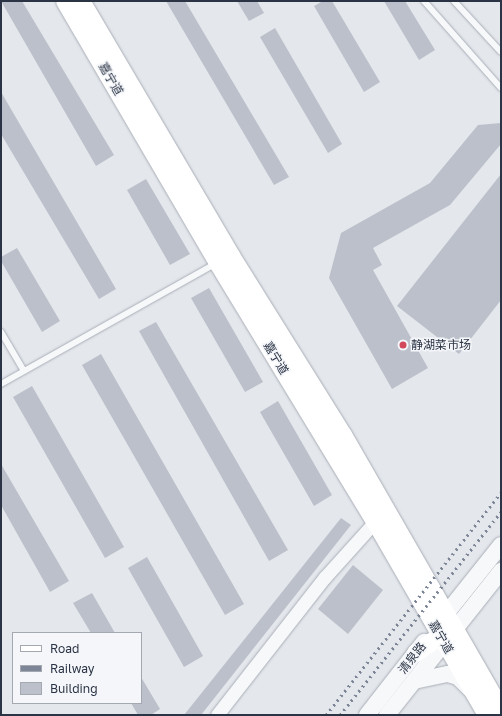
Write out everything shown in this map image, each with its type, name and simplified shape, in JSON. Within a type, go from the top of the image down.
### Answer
[{"type":"main road","name":"嘉宁道","points":[[65,1],[225,259],[343,435],[380,516],[445,632],[473,692],[487,715]]},
{"type":"main road","name":"嘉宁道","points":[[81,1],[225,259]]},
{"type":"main road","name":"嘉宁道","points":[[445,632],[468,653],[501,710]]},
{"type":"main road","points":[[416,653],[428,642],[445,632]]},
{"type":"street","points":[[218,715],[325,577],[380,516]]},
{"type":"street","name":"清泉路","points":[[387,715],[414,681],[501,544]]},
{"type":"street","name":"清泉路","points":[[445,632],[501,571]]},
{"type":"street","name":"清泉路","points":[[367,715],[416,653]]},
{"type":"street","points":[[414,681],[448,674],[458,677],[473,692]]},
{"type":"lane","points":[[424,1],[501,87]]},
{"type":"lane","points":[[454,1],[501,52]]},
{"type":"lane","points":[[1,384],[225,259]]},
{"type":"lane","points":[[1,332],[24,371]]},
{"type":"building","points":[[1,1],[22,1],[114,155],[96,166]]},
{"type":"building","points":[[166,1],[185,1],[289,177],[274,185]]},
{"type":"building","points":[[237,1],[257,1],[264,13],[249,21]]},
{"type":"building","points":[[323,1],[332,1],[380,82],[364,92],[314,6]]},
{"type":"building","points":[[384,1],[405,1],[435,50],[419,60]]},
{"type":"building","points":[[275,28],[342,144],[328,153],[260,37]]},
{"type":"building","points":[[1,92],[116,289],[99,299],[1,134]]},
{"type":"building","points":[[501,123],[501,144],[450,205],[373,248],[382,265],[373,270],[428,368],[392,389],[329,278],[341,233],[430,183],[478,125]]},
{"type":"building","points":[[501,174],[501,300],[459,354],[397,306]]},
{"type":"building","points":[[146,179],[190,254],[170,265],[127,190]]},
{"type":"building","points":[[17,248],[60,321],[42,332],[1,261],[1,257]]},
{"type":"building","points":[[209,288],[263,382],[245,392],[191,298]]},
{"type":"building","points":[[156,322],[288,550],[269,561],[139,331]]},
{"type":"building","points":[[101,354],[244,604],[225,615],[82,365]]},
{"type":"building","points":[[32,386],[124,547],[105,558],[13,397]]},
{"type":"building","points":[[278,401],[332,495],[314,506],[260,412]]},
{"type":"building","points":[[1,464],[69,581],[50,592],[1,505]]},
{"type":"building","points":[[341,518],[351,525],[201,715],[184,715]]},
{"type":"building","points":[[147,557],[203,656],[184,667],[128,568]]},
{"type":"building","points":[[353,565],[383,590],[348,634],[318,609]]},
{"type":"building","points":[[92,593],[114,632],[90,632],[73,603]]},
{"type":"building","points":[[142,679],[160,709],[151,715],[138,715],[132,704],[142,704]]},
{"type":"railway","points":[[326,715],[501,493]]},
{"type":"railway","points":[[340,715],[501,512]]},
{"type":"place","name":"静湖菜市场","points":[[403,345]]}]
